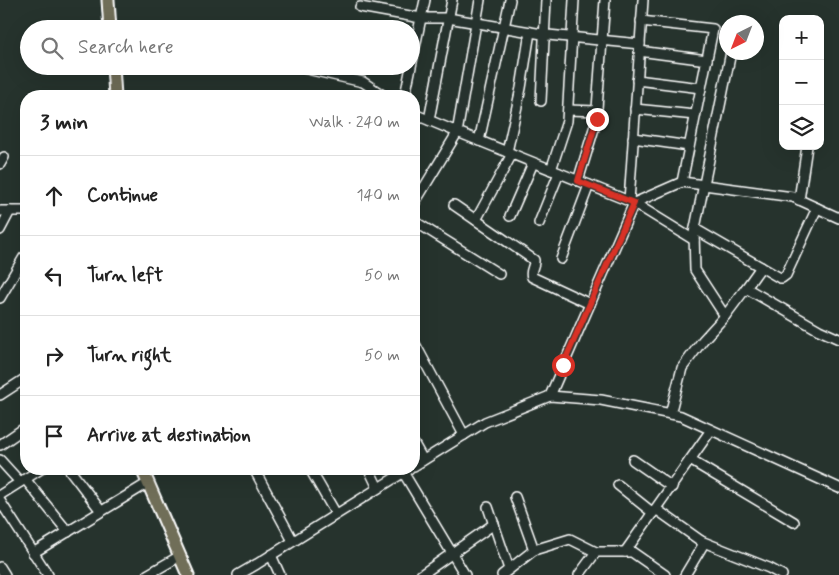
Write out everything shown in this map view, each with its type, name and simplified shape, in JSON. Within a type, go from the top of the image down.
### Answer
[{"type":"main road","points":[[108,0],[110,20]]},
{"type":"main road","points":[[114,75],[115,90]]},
{"type":"main road","points":[[145,475],[188,575]]},
{"type":"street","points":[[420,23],[426,0]]},
{"type":"street","points":[[429,120],[452,0]]},
{"type":"street","points":[[420,194],[457,133],[480,0]]},
{"type":"street","points":[[479,141],[510,0]]},
{"type":"street","points":[[541,102],[546,0]]},
{"type":"street","points":[[539,224],[555,172],[567,121],[574,0]]},
{"type":"street","points":[[578,181],[596,122],[605,0]]},
{"type":"street","points":[[550,396],[631,202],[633,138],[643,0]]},
{"type":"street","points":[[360,7],[421,18],[448,18],[544,35],[602,41],[707,60]]},
{"type":"street","points":[[641,20],[713,29],[682,182]]},
{"type":"street","points":[[476,220],[510,153],[530,32]]},
{"type":"street","points":[[725,316],[695,270],[694,240],[728,60]]},
{"type":"street","points":[[333,75],[363,82],[375,90]]},
{"type":"street","points":[[406,90],[409,75]]},
{"type":"street","points":[[637,80],[701,88]]},
{"type":"street","points":[[635,109],[696,115]]},
{"type":"street","points":[[568,110],[597,111]]},
{"type":"street","points":[[420,116],[631,202],[694,240]]},
{"type":"street","points":[[633,138],[689,146]]},
{"type":"street","points":[[799,200],[806,150]]},
{"type":"street","points":[[510,216],[533,163]]},
{"type":"street","points":[[631,202],[682,182],[793,197],[839,218]]},
{"type":"street","points":[[561,259],[589,185]]},
{"type":"street","points":[[454,205],[534,260],[530,273],[532,277],[590,304]]},
{"type":"street","points":[[695,229],[780,278],[784,277],[817,208]]},
{"type":"street","points":[[0,230],[5,211],[20,211]]},
{"type":"street","points":[[420,225],[499,274]]},
{"type":"street","points":[[0,298],[20,264]]},
{"type":"street","points":[[670,414],[682,368],[703,340],[725,316],[761,267]]},
{"type":"street","points":[[746,288],[819,330],[839,339]]},
{"type":"street","points":[[420,353],[464,435]]},
{"type":"street","points":[[0,395],[20,382]]},
{"type":"street","points":[[420,462],[485,422],[550,396],[601,400],[681,416],[839,488]]},
{"type":"street","points":[[625,552],[712,430]]},
{"type":"street","points":[[0,444],[20,431]]},
{"type":"street","points":[[420,455],[423,460]]},
{"type":"street","points":[[0,460],[23,480],[68,532]]},
{"type":"street","points":[[633,460],[672,486]]},
{"type":"street","points":[[690,460],[794,522]]},
{"type":"street","points":[[0,495],[31,475]]},
{"type":"street","points":[[73,475],[101,512]]},
{"type":"street","points":[[257,475],[293,541]]},
{"type":"street","points":[[313,475],[336,514]]},
{"type":"street","points":[[371,475],[378,488]]},
{"type":"street","points":[[238,575],[398,475]]},
{"type":"street","points":[[409,475],[465,575]]},
{"type":"street","points":[[33,553],[148,482]]},
{"type":"street","points":[[618,485],[701,541],[782,575]]},
{"type":"street","points":[[516,498],[534,550]]},
{"type":"street","points":[[0,501],[48,575]]},
{"type":"street","points":[[488,507],[494,524],[505,572],[534,550],[570,539],[596,552],[632,552],[665,575]]},
{"type":"street","points":[[421,575],[494,524]]},
{"type":"street","points":[[685,575],[703,545],[701,541]]},
{"type":"street","points":[[579,575],[596,552]]},
{"type":"street","points":[[271,555],[280,575]]},
{"type":"street","points":[[147,575],[180,556]]},
{"type":"street","points":[[0,567],[5,575]]},
{"type":"route","points":[[563,365],[634,203],[578,181],[597,119]]}]
